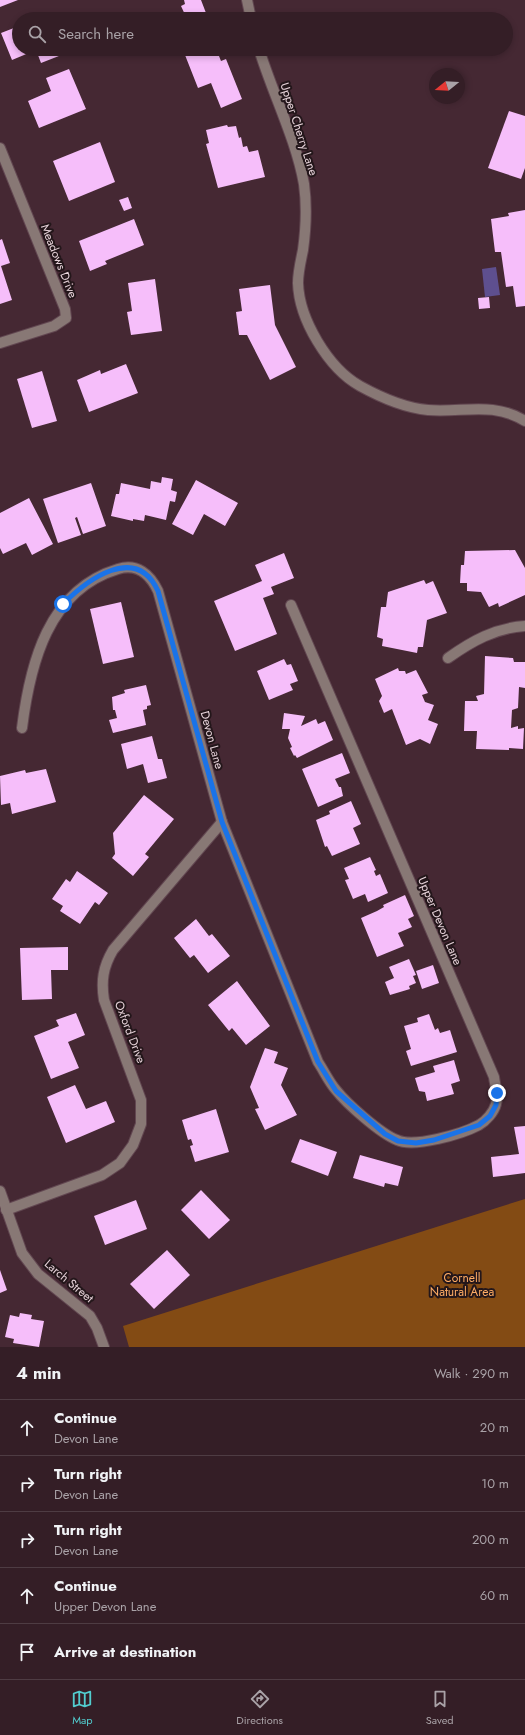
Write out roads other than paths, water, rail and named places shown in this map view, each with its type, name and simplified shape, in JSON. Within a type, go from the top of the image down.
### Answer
[{"type":"street","points":[[247,0],[250,12]]},
{"type":"street","name":"Upper Cherry Lane","points":[[261,56],[298,160],[303,182],[306,204],[305,227],[298,283],[303,312],[311,330],[324,352],[340,369],[359,385],[403,405],[426,410],[448,411],[482,408],[504,411],[525,421]]},
{"type":"street","name":"Meadows Drive","points":[[0,148],[65,309],[66,318],[54,326],[0,343]]},
{"type":"street","name":"Devon Lane","points":[[22,728],[26,694],[34,664],[48,630],[63,604],[80,587],[102,574],[122,568],[141,570],[152,579],[158,591],[222,822],[318,1062],[336,1091],[361,1114]]},
{"type":"street","name":"Upper Devon Lane","points":[[291,605],[494,1077],[497,1093],[496,1105],[490,1116],[479,1125],[434,1140],[416,1143],[398,1141],[385,1134],[361,1114]]},
{"type":"street","points":[[448,658],[469,643],[496,631],[525,626]]},
{"type":"street","name":"Oxford Drive","points":[[6,1210],[102,1175],[120,1163],[133,1145],[141,1124],[141,1100],[104,1000],[102,985],[103,970],[113,950],[222,822]]},
{"type":"street","name":"Larch Street","points":[[0,1191],[22,1253],[38,1274],[90,1316],[97,1328],[104,1347]]},
{"type":"park label","name":"Cornell Natural Area","points":[[462,1285]]}]
